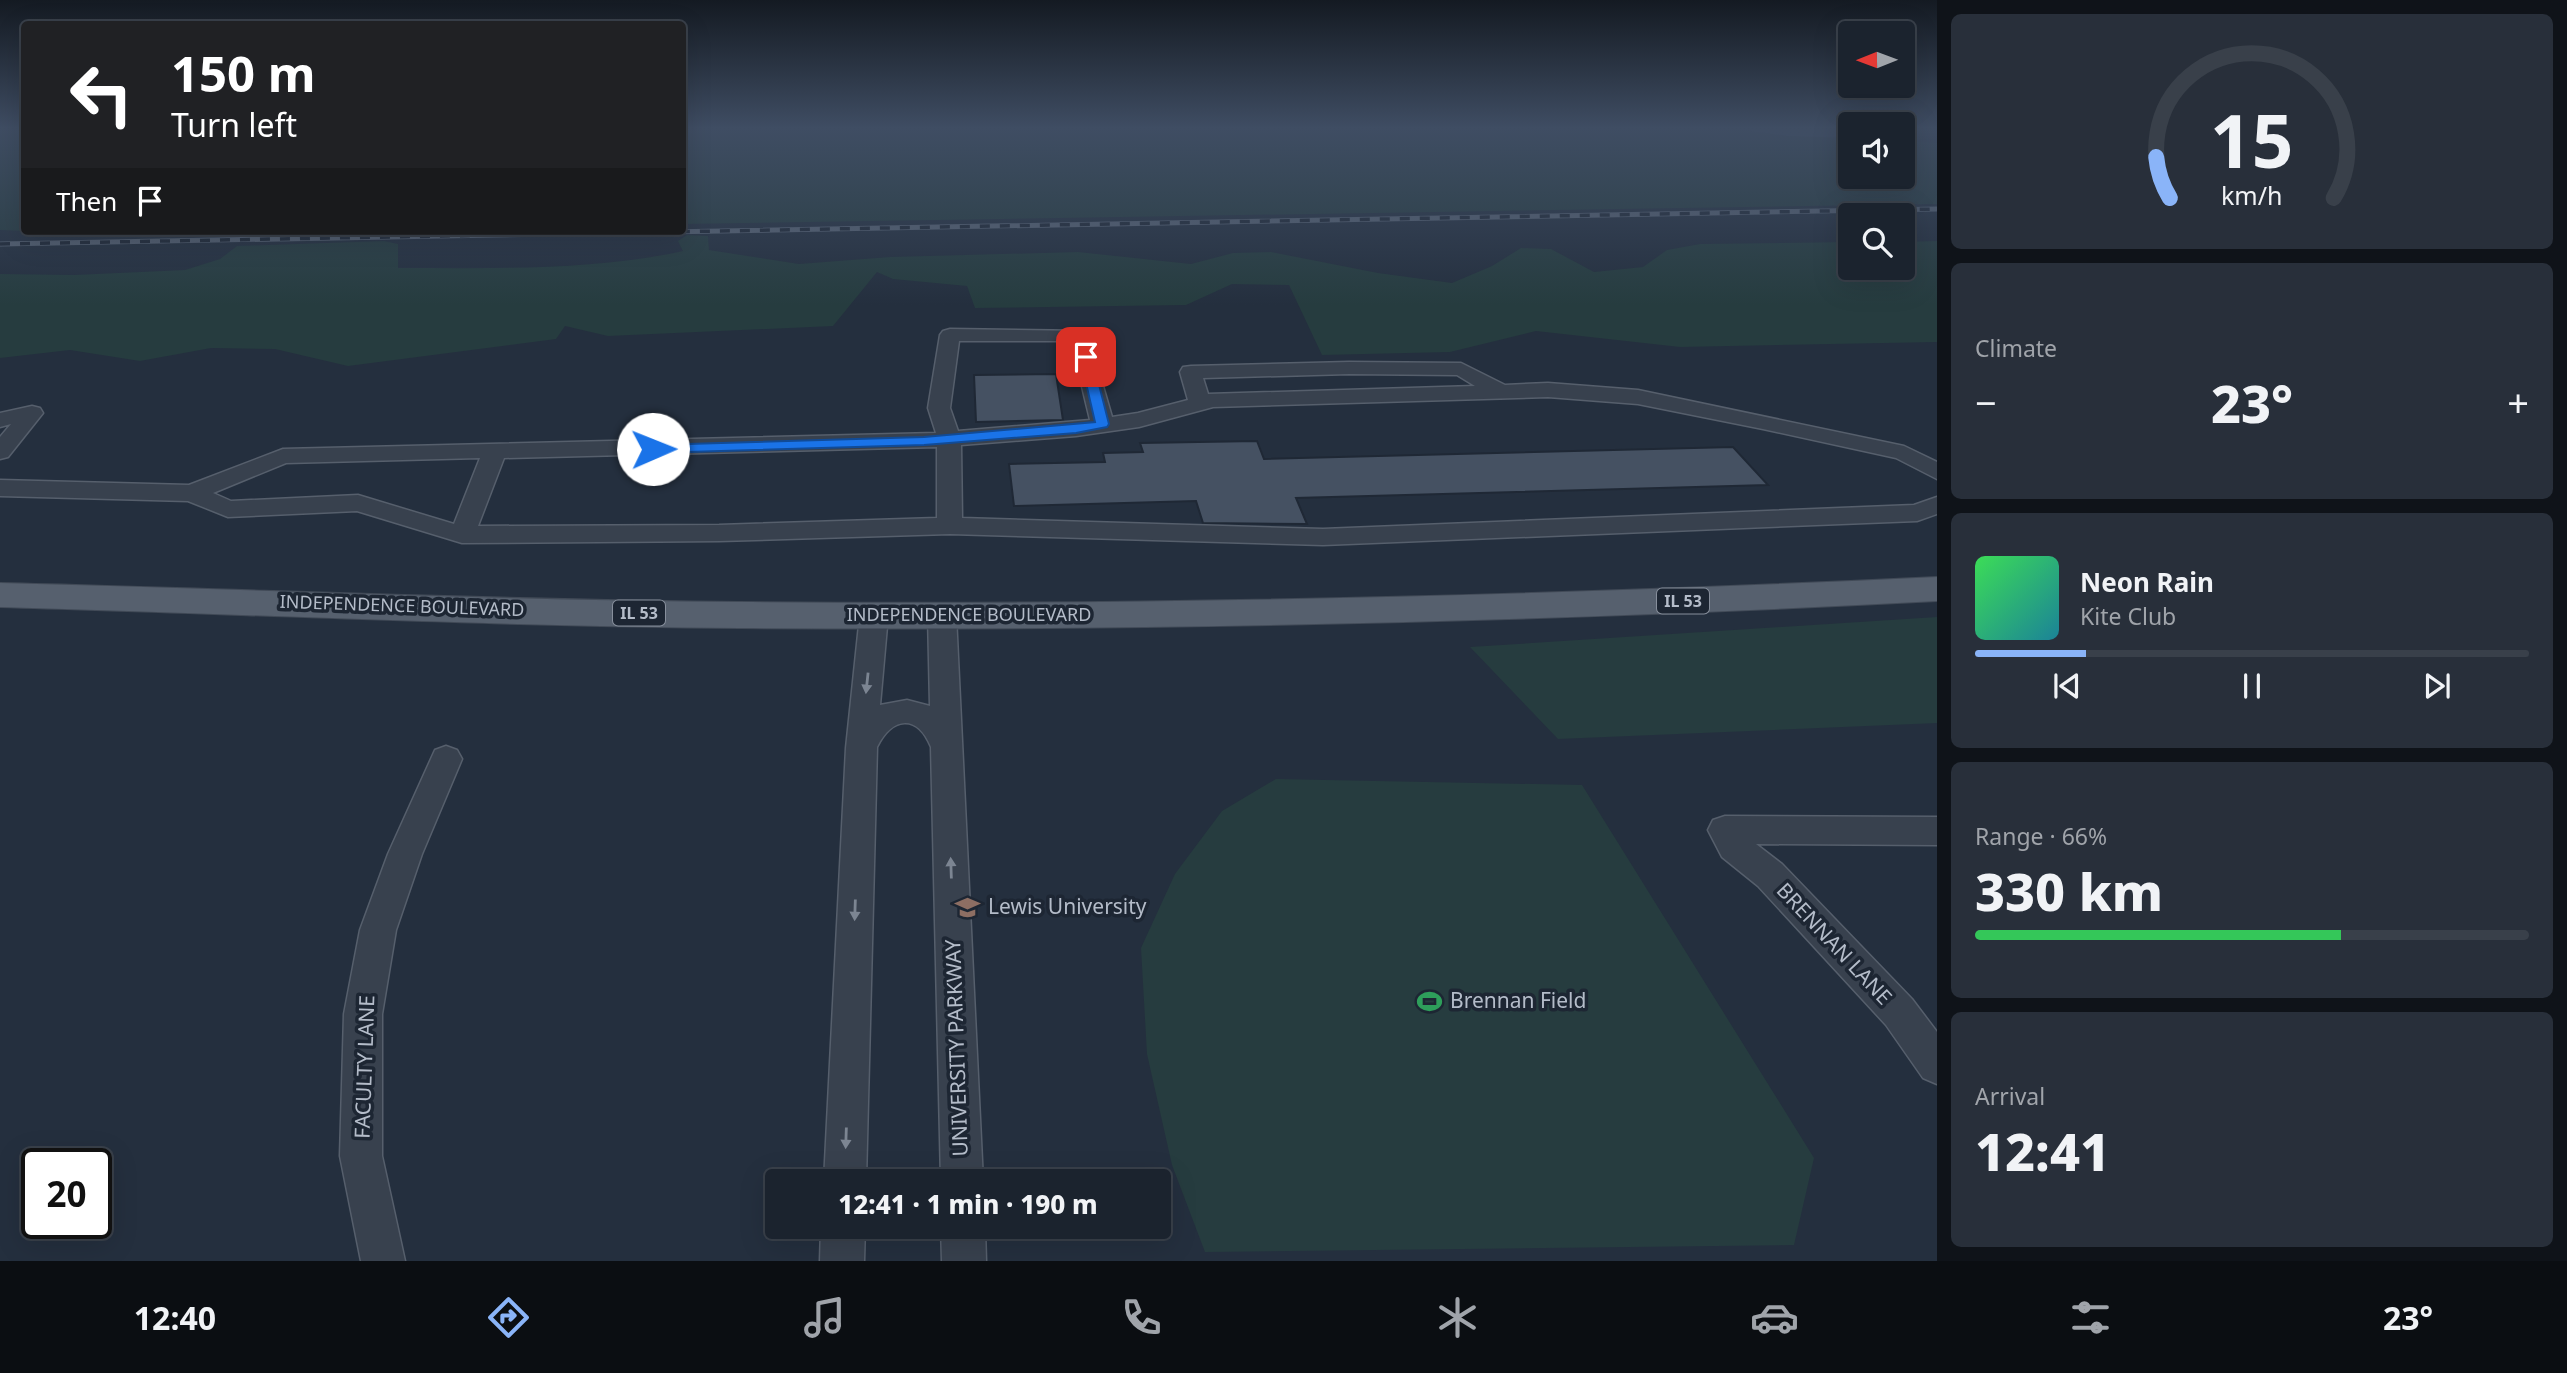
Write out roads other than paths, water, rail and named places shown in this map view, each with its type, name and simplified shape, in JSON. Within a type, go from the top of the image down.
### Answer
[{"type":"main road","name":"INDEPENDENCE BOULEVARD","points":[[0,595],[664,614],[1139,615],[1565,606],[1937,589]]},
{"type":"street","points":[[950,526],[949,439],[939,408],[950,335],[1080,335],[1102,424]]},
{"type":"street","points":[[1200,404],[1191,372],[1349,368],[1461,369],[1500,391]]},
{"type":"street","points":[[192,493],[283,456],[949,439],[1076,429],[1139,420],[1212,400],[1548,390],[1638,397],[1904,453],[1937,472]]},
{"type":"street","points":[[0,421],[32,413],[0,452]]},
{"type":"street","points":[[462,535],[494,452]]},
{"type":"street","points":[[0,488],[192,493],[228,509],[358,503],[462,535],[719,533],[950,526],[1323,537],[1917,513],[1937,505]]},
{"type":"street","points":[[845,1169],[861,748],[874,615]]},
{"type":"street","name":"UNIVERSITY PARKWAY","points":[[942,615],[962,1169]]},
{"type":"street","points":[[861,748],[874,724],[885,716],[902,711],[927,718],[937,728],[946,746]]},
{"type":"street","name":"FACULTY LANE","points":[[383,1261],[361,1156],[363,1014],[378,929],[405,854],[446,759]]},
{"type":"street","name":"BRENNAN LANE","points":[[1937,831],[1725,830],[1734,847],[1770,875],[1899,1012],[1937,1064]]},
{"type":"street","points":[[842,1261],[843,1239]]},
{"type":"street","points":[[963,1239],[964,1261]]},
{"type":"railway","points":[[686,232],[1937,209]]},
{"type":"railway","points":[[0,244],[498,235]]},
{"type":"place","name":"Lewis University","points":[[968,907]]},
{"type":"place","name":"Brennan Field","points":[[1430,1001]]}]
